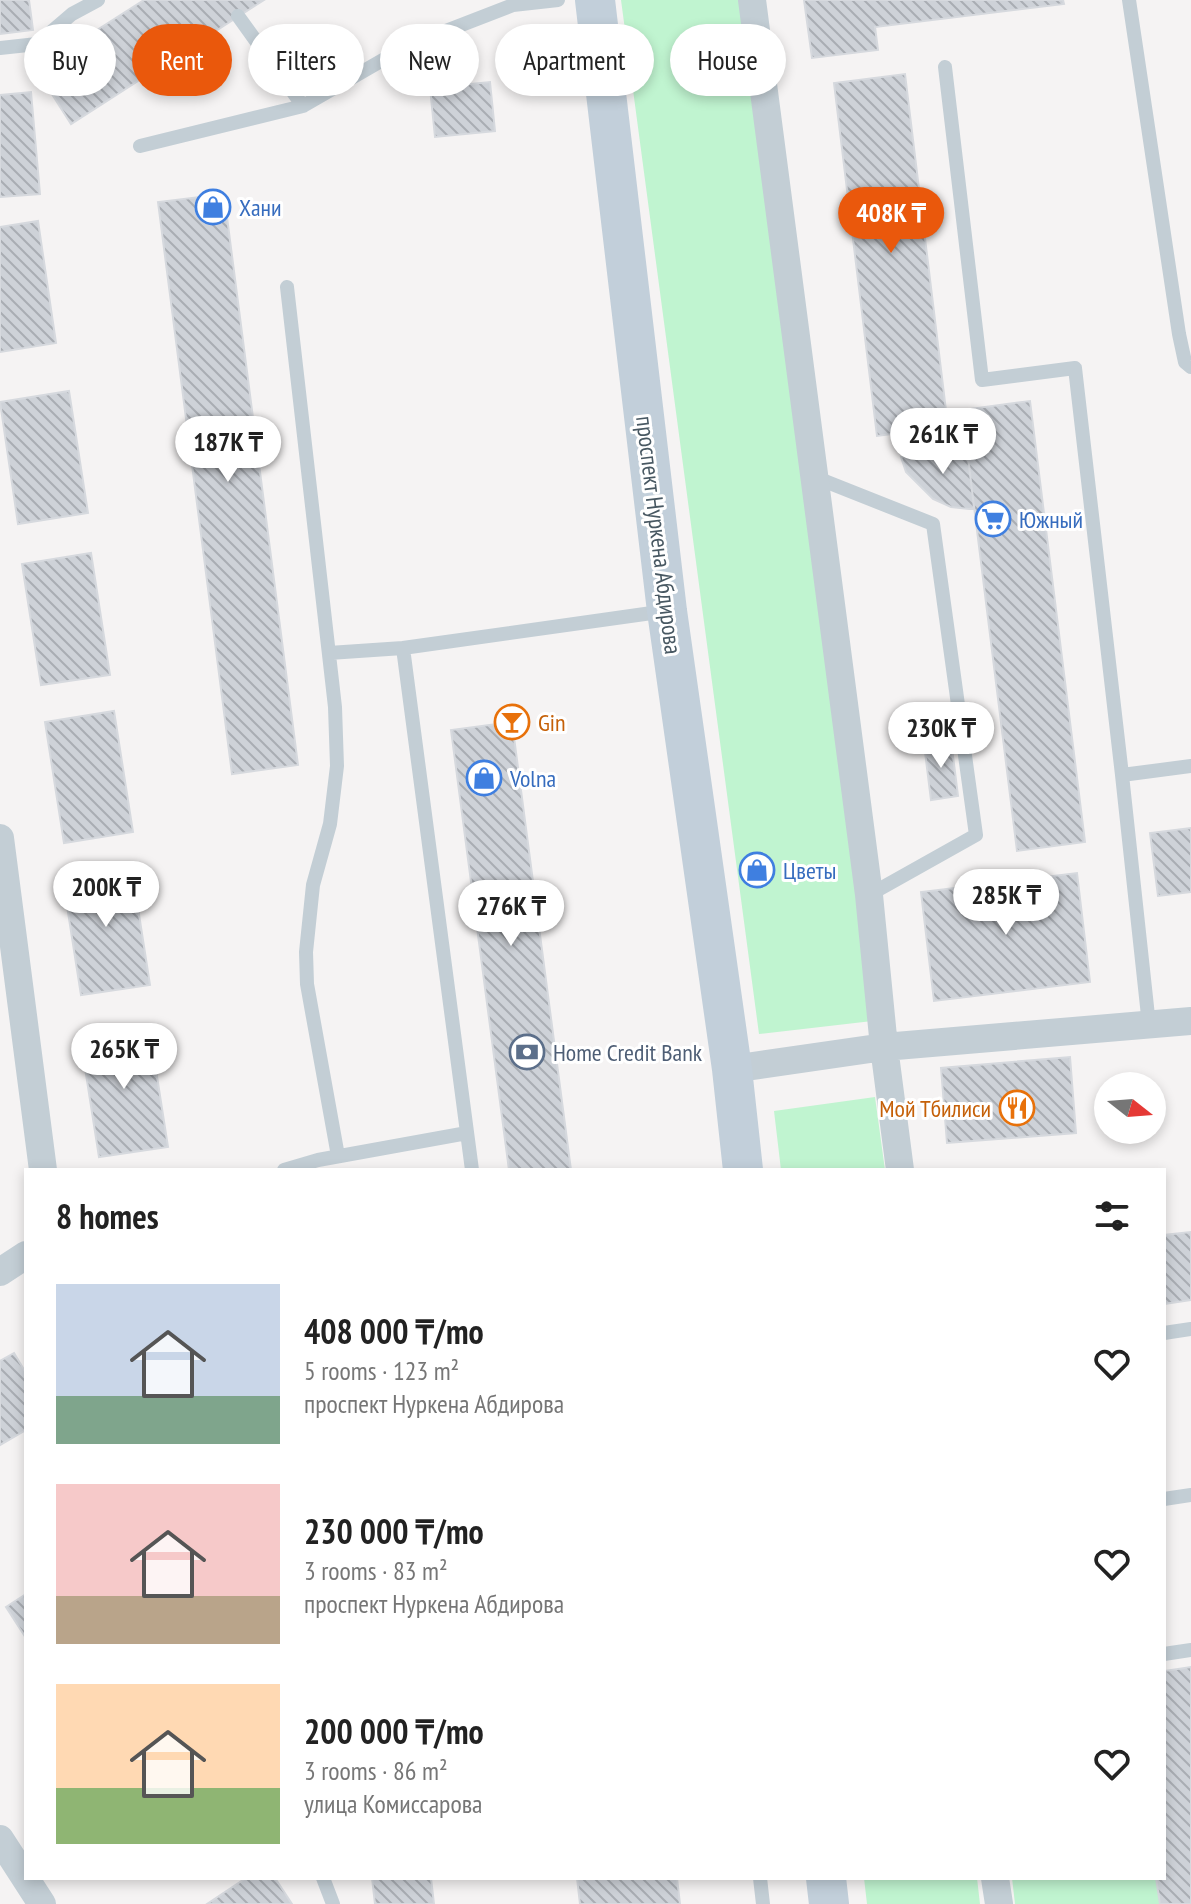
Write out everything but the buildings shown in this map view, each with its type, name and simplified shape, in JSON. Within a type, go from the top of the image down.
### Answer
[{"type":"main road","name":"проспект Нуркена Абдирова","points":[[595,0],[667,611],[732,1069],[743,1168]]},
{"type":"main road","points":[[826,1880],[829,1904]]},
{"type":"street","points":[[752,0],[869,895],[900,1168]]},
{"type":"street","points":[[0,838],[43,1168]]},
{"type":"street","points":[[732,1069],[884,1047],[1191,1021]]},
{"type":"street","points":[[0,1272],[24,1256]]},
{"type":"street","points":[[0,1839],[24,1876]]},
{"type":"street","points":[[26,1880],[42,1904]]},
{"type":"street","points":[[995,1880],[999,1904]]},
{"type":"lane","points":[[0,48],[37,44],[71,7],[98,0]]},
{"type":"lane","points":[[140,146],[303,106],[407,46],[513,5],[558,0]]},
{"type":"lane","points":[[1129,0],[1179,334],[1185,362],[1191,367]]},
{"type":"lane","points":[[238,16],[303,106]]},
{"type":"lane","points":[[945,67],[982,380],[1075,368],[1149,1025]]},
{"type":"lane","points":[[287,287],[329,653],[337,766],[330,824],[313,885],[306,952],[307,984],[338,1156]]},
{"type":"lane","points":[[812,476],[933,524],[974,819],[976,835],[869,895]]},
{"type":"lane","points":[[329,653],[403,648],[667,611]]},
{"type":"lane","points":[[403,648],[472,1168]]},
{"type":"lane","points":[[1122,775],[1191,766]]},
{"type":"lane","points":[[292,1168],[338,1156],[467,1133]]},
{"type":"lane","points":[[1166,1333],[1191,1329]]},
{"type":"lane","points":[[1166,1499],[1191,1495]]},
{"type":"lane","points":[[1166,1654],[1191,1650]]},
{"type":"lane","points":[[324,1880],[333,1904]]},
{"type":"lane","points":[[760,1880],[763,1904]]},
{"type":"green space","points":[[621,0],[750,0],[753,24],[670,24],[670,96],[762,96],[881,1020],[759,1034],[634,96],[654,96],[654,24],[624,24]]},
{"type":"green space","points":[[875,1097],[885,1168],[781,1168],[774,1111]]},
{"type":"green space","points":[[864,1880],[977,1880],[980,1904],[867,1904]]},
{"type":"green space","points":[[1012,1880],[1156,1880],[1160,1904],[1015,1904]]},
{"type":"place","name":"Хани","points":[[213,207]]},
{"type":"place","name":"Южный","points":[[993,519]]},
{"type":"place","name":"Gin","points":[[512,722]]},
{"type":"place","name":"Volna","points":[[484,778]]},
{"type":"place","name":"Цветы","points":[[757,870]]},
{"type":"place","name":"Home Credit Bank","points":[[527,1052]]},
{"type":"place","name":"Мой Тбилиси","points":[[1017,1108]]}]
